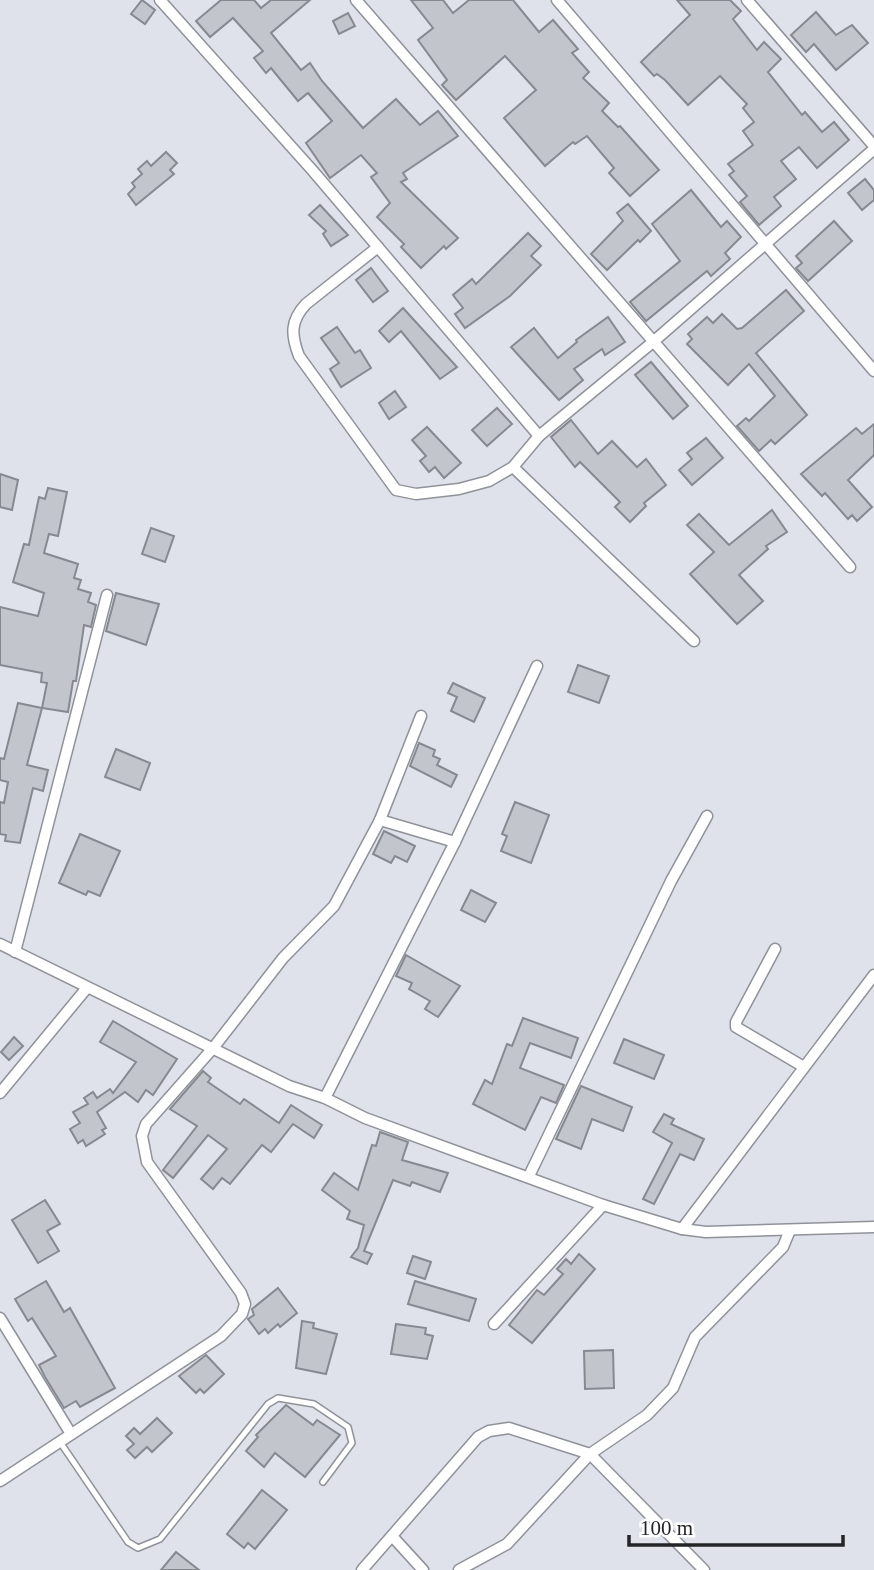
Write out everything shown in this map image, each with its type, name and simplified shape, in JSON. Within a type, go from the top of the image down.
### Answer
[{"type":"street","points":[[160,0],[378,247],[539,436]]},
{"type":"street","points":[[356,0],[850,567]]},
{"type":"street","points":[[557,0],[874,371]]},
{"type":"street","points":[[378,247],[334,279],[298,313],[292,338],[299,356],[396,490],[416,494],[459,489],[489,481],[513,467],[539,436],[653,342],[874,148],[747,0]]},
{"type":"street","points":[[513,467],[694,641]]},
{"type":"street","points":[[15,952],[107,595]]},
{"type":"street","points":[[325,1098],[455,842],[537,666]]},
{"type":"street","points":[[0,1480],[206,1346],[242,1314],[245,1304],[241,1293],[147,1162],[142,1148],[142,1136],[146,1124],[215,1047],[283,958],[334,906],[380,820],[421,716]]},
{"type":"street","points":[[530,1176],[671,881],[707,816]]},
{"type":"street","points":[[380,820],[455,842]]},
{"type":"street","points":[[0,944],[86,989],[215,1047],[289,1086],[325,1098],[365,1118],[530,1176],[603,1205],[682,1229],[733,1233],[874,1227]]},
{"type":"street","points":[[775,949],[736,1022],[736,1027],[804,1067]]},
{"type":"street","points":[[682,1229],[874,975]]},
{"type":"street","points":[[0,1093],[86,989]]},
{"type":"street","points":[[494,1324],[603,1205]]},
{"type":"street","points":[[459,1570],[507,1544],[590,1454],[647,1415],[673,1388],[695,1337],[783,1247],[790,1230]]},
{"type":"street","points":[[0,1318],[71,1434]]},
{"type":"street","points":[[362,1570],[478,1437],[489,1431],[509,1428],[590,1454],[704,1570]]},
{"type":"street","points":[[392,1536],[423,1570]]},
{"type":"lane","points":[[60,1441],[128,1542],[138,1548],[160,1539],[268,1404],[278,1398],[314,1404],[348,1427],[352,1443],[323,1482]]},
{"type":"building","points":[[142,0],[155,10],[145,24],[131,14]]},
{"type":"building","points":[[221,0],[254,0],[261,8],[271,0],[310,0],[271,33],[301,70],[310,63],[363,128],[396,99],[420,125],[438,111],[458,136],[403,173],[407,179],[401,182],[458,238],[446,249],[444,246],[421,268],[401,247],[404,244],[377,217],[390,203],[371,177],[377,173],[361,155],[330,178],[306,143],[332,121],[308,93],[298,101],[271,68],[266,73],[254,58],[263,51],[233,18],[210,37],[196,21]]},
{"type":"building","points":[[411,0],[443,0],[453,13],[469,0],[513,0],[539,32],[553,20],[578,49],[572,53],[589,72],[583,78],[609,103],[602,111],[620,126],[659,170],[630,196],[609,173],[614,168],[587,136],[575,144],[573,142],[545,166],[504,118],[536,90],[505,56],[456,100],[442,85],[447,80],[418,40],[433,28]]},
{"type":"building","points":[[677,0],[730,0],[741,11],[733,19],[757,50],[764,42],[781,59],[768,72],[802,115],[805,112],[822,132],[834,122],[849,140],[817,168],[799,147],[781,161],[796,179],[774,197],[781,206],[759,225],[740,202],[747,196],[729,175],[734,171],[728,164],[753,145],[743,131],[754,122],[743,108],[747,104],[720,76],[688,105],[665,80],[657,74],[654,76],[641,62],[690,15]]},
{"type":"building","points":[[816,12],[836,35],[852,25],[868,43],[836,70],[814,44],[806,52],[791,35]]},
{"type":"building","points":[[348,13],[355,26],[339,34],[333,21]]},
{"type":"building","points":[[166,152],[177,163],[170,170],[174,174],[136,205],[128,194],[135,187],[132,183],[142,174],[138,169],[147,161],[151,166]]},
{"type":"building","points":[[865,179],[874,190],[874,200],[862,210],[848,193]]},
{"type":"building","points":[[691,190],[721,227],[727,221],[741,237],[725,253],[730,259],[711,276],[707,271],[646,321],[630,302],[680,261],[652,224]]},
{"type":"building","points":[[628,204],[651,231],[607,270],[591,254],[623,221],[617,213]]},
{"type":"building","points":[[320,205],[348,235],[331,246],[323,234],[326,231],[309,215]]},
{"type":"building","points":[[834,221],[852,241],[808,281],[796,268],[802,263],[796,256]]},
{"type":"building","points":[[528,233],[541,246],[531,256],[541,265],[510,296],[465,328],[455,314],[463,308],[453,295],[472,279],[476,284]]},
{"type":"building","points":[[371,268],[388,291],[373,302],[356,280]]},
{"type":"building","points":[[786,290],[804,311],[756,353],[807,415],[775,444],[771,440],[759,451],[737,426],[746,418],[749,421],[775,396],[749,364],[728,385],[687,344],[692,339],[688,334],[707,317],[713,323],[722,314],[737,329],[742,328]]},
{"type":"building","points":[[403,308],[457,367],[440,379],[401,331],[389,342],[379,331]]},
{"type":"building","points":[[608,317],[625,342],[605,355],[602,349],[574,369],[583,380],[559,400],[511,347],[534,328],[558,358],[577,342],[576,340]]},
{"type":"building","points":[[337,327],[355,353],[360,350],[371,368],[341,387],[330,369],[339,363],[321,338]]},
{"type":"building","points":[[651,362],[688,406],[673,419],[635,375]]},
{"type":"building","points":[[395,391],[406,407],[389,419],[379,403]]},
{"type":"building","points":[[497,408],[512,424],[487,446],[472,430]]},
{"type":"building","points":[[571,420],[598,454],[612,441],[637,467],[646,459],[666,485],[644,503],[646,506],[630,522],[615,507],[620,502],[580,462],[575,467],[551,437]]},
{"type":"building","points":[[874,424],[874,455],[848,480],[872,507],[857,521],[852,515],[848,519],[825,493],[822,496],[801,474],[856,428],[862,434]]},
{"type":"building","points":[[427,427],[461,463],[444,478],[435,467],[429,472],[420,461],[426,456],[412,440]]},
{"type":"building","points":[[706,438],[723,458],[692,485],[679,470],[692,459],[687,453]]},
{"type":"building","points":[[0,474],[18,480],[12,510],[0,507]]},
{"type":"building","points":[[48,488],[67,492],[58,536],[49,534],[44,553],[78,564],[74,578],[81,580],[78,589],[91,593],[88,602],[96,605],[91,627],[84,625],[76,681],[73,681],[68,712],[42,708],[47,683],[41,682],[42,673],[0,665],[0,607],[38,616],[44,593],[13,582],[24,544],[29,545],[39,497],[45,499]]},
{"type":"building","points":[[772,510],[787,532],[766,546],[768,549],[739,575],[763,601],[737,624],[690,574],[714,552],[687,525],[699,514],[729,545]]},
{"type":"building","points":[[151,528],[174,536],[165,562],[142,554]]},
{"type":"building","points":[[116,593],[159,604],[146,645],[106,631]]},
{"type":"building","points":[[578,665],[609,676],[599,703],[568,692]]},
{"type":"building","points":[[453,683],[485,698],[474,722],[451,711],[457,697],[448,693]]},
{"type":"building","points":[[18,703],[42,708],[27,765],[48,770],[43,791],[33,788],[20,843],[5,841],[6,835],[0,834],[0,802],[4,803],[8,782],[0,780],[0,758],[4,759]]},
{"type":"building","points":[[419,743],[435,750],[433,756],[440,759],[437,765],[457,775],[451,787],[410,766]]},
{"type":"building","points":[[116,749],[150,763],[140,790],[105,777]]},
{"type":"building","points":[[515,802],[549,815],[531,863],[501,851],[507,836],[502,834]]},
{"type":"building","points":[[384,831],[415,846],[407,862],[395,856],[391,863],[373,854]]},
{"type":"building","points":[[80,834],[120,851],[100,896],[88,891],[86,895],[59,883]]},
{"type":"building","points":[[471,890],[496,903],[485,922],[461,910]]},
{"type":"building","points":[[406,955],[460,986],[438,1017],[425,1009],[430,1001],[409,989],[412,983],[396,976]]},
{"type":"building","points":[[523,1018],[578,1038],[571,1058],[530,1043],[520,1068],[564,1085],[556,1103],[541,1097],[525,1130],[473,1104],[485,1080],[492,1084],[507,1044],[512,1046]]},
{"type":"building","points":[[113,1021],[177,1059],[153,1095],[146,1090],[138,1102],[125,1092],[97,1112],[106,1128],[102,1130],[105,1134],[86,1146],[83,1140],[78,1143],[70,1129],[80,1123],[73,1112],[88,1104],[84,1098],[93,1092],[97,1098],[110,1089],[113,1093],[136,1062],[100,1042]]},
{"type":"building","points":[[14,1037],[23,1046],[9,1060],[1,1052]]},
{"type":"building","points":[[624,1039],[664,1055],[654,1079],[614,1063]]},
{"type":"building","points":[[203,1071],[211,1078],[208,1082],[240,1104],[244,1099],[279,1123],[291,1105],[322,1125],[314,1138],[293,1124],[271,1152],[262,1145],[230,1184],[222,1178],[213,1189],[201,1179],[227,1149],[208,1135],[173,1178],[163,1170],[197,1126],[170,1109]]},
{"type":"building","points":[[581,1086],[632,1107],[623,1131],[592,1119],[581,1149],[556,1139]]},
{"type":"building","points":[[664,1114],[674,1119],[671,1124],[704,1139],[694,1160],[680,1154],[654,1204],[643,1199],[672,1143],[653,1132]]},
{"type":"building","points":[[380,1132],[408,1142],[402,1160],[448,1173],[440,1192],[412,1182],[410,1186],[393,1180],[364,1251],[372,1254],[367,1264],[351,1257],[358,1248],[364,1225],[347,1219],[350,1211],[322,1190],[334,1173],[358,1190],[372,1145],[376,1146]]},
{"type":"building","points":[[45,1200],[60,1224],[47,1231],[59,1251],[38,1263],[12,1220]]},
{"type":"building","points":[[579,1254],[595,1269],[532,1343],[509,1325],[537,1290],[544,1295],[563,1274],[557,1269],[566,1259],[571,1264]]},
{"type":"building","points":[[413,1256],[431,1262],[425,1279],[407,1273]]},
{"type":"building","points":[[46,1281],[64,1312],[70,1308],[115,1388],[80,1407],[76,1401],[64,1408],[45,1377],[39,1365],[56,1356],[32,1318],[28,1321],[15,1299]]},
{"type":"building","points":[[415,1281],[476,1299],[469,1321],[408,1304]]},
{"type":"building","points":[[278,1288],[297,1313],[280,1327],[278,1324],[268,1333],[265,1329],[259,1334],[248,1319],[254,1315],[252,1309]]},
{"type":"building","points":[[302,1321],[314,1323],[313,1328],[337,1334],[326,1374],[296,1368]]},
{"type":"building","points":[[396,1324],[426,1328],[425,1334],[433,1336],[427,1359],[391,1354]]},
{"type":"building","points":[[613,1350],[614,1388],[585,1389],[584,1351]]},
{"type":"building","points":[[206,1355],[224,1374],[204,1393],[200,1389],[196,1393],[179,1376]]},
{"type":"building","points":[[286,1405],[313,1425],[317,1420],[340,1435],[305,1477],[275,1453],[264,1467],[246,1451],[258,1437],[256,1435]]},
{"type":"building","points":[[157,1418],[172,1433],[152,1452],[147,1447],[135,1458],[127,1450],[134,1444],[126,1436],[134,1428],[140,1434]]},
{"type":"building","points":[[262,1490],[287,1510],[255,1549],[248,1543],[244,1548],[227,1534]]},
{"type":"building","points":[[176,1552],[199,1570],[161,1570]]}]
